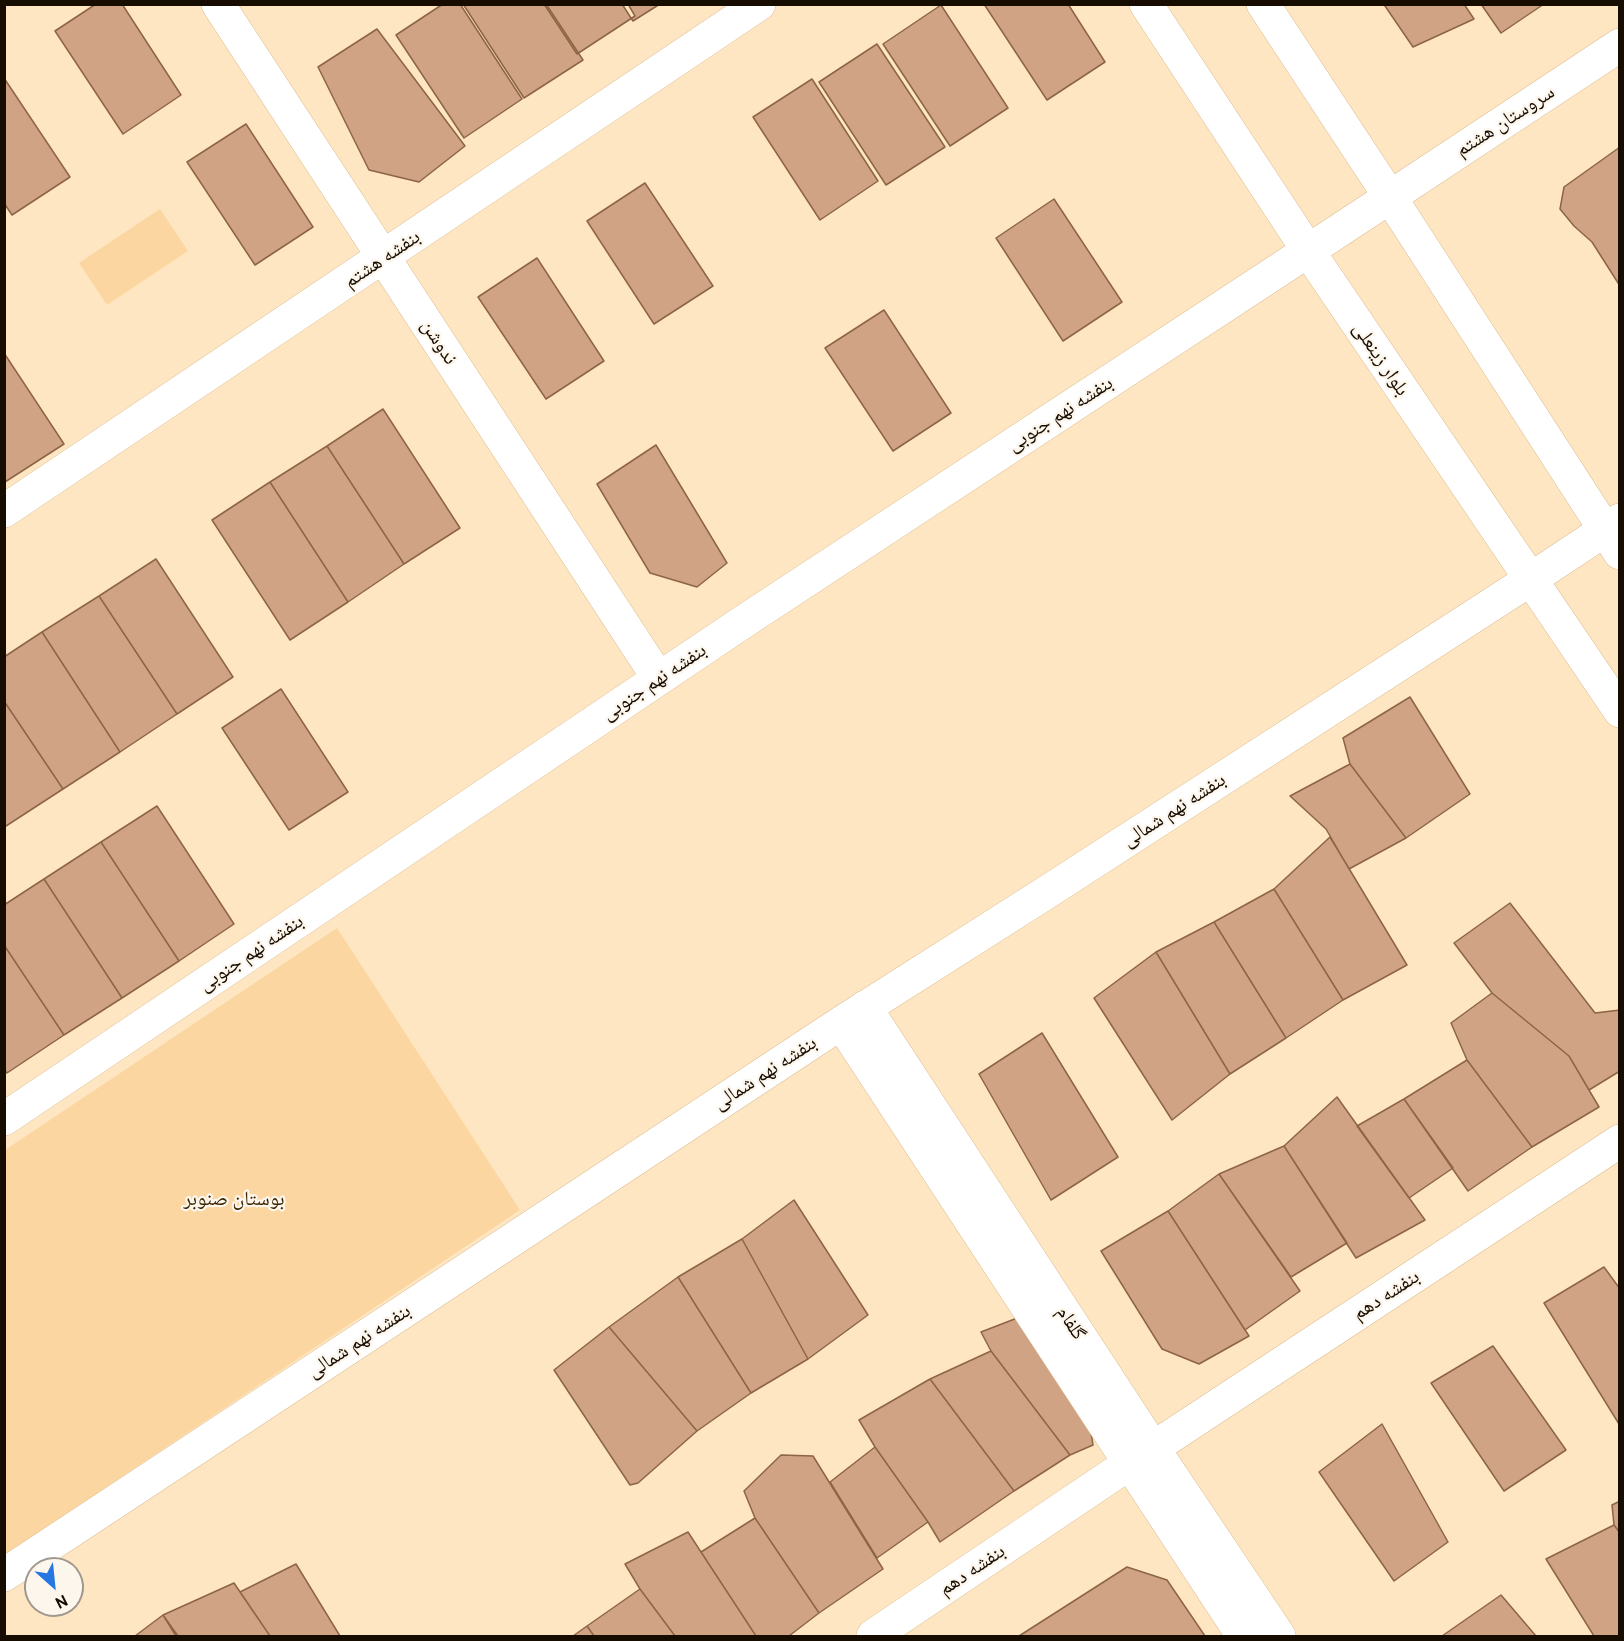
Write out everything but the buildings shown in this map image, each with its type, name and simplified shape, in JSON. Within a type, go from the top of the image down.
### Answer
[{"type":"main road","name":"ندوشن","points":[[218,4],[659,679]]},
{"type":"main road","name":"بنفشه هشتم","points":[[4,511],[384,258],[759,4]]},
{"type":"main road","name":"بلوار زینعلی","points":[[1146,4],[1308,252],[1620,711]]},
{"type":"main road","points":[[1263,4],[1615,535]]},
{"type":"main road","name":"سروستان هشتم","points":[[1308,252],[1620,45]]},
{"type":"main road","name":"بنفشه نهم جنوبی","points":[[4,1119],[746,620],[1308,252]]},
{"type":"main road","name":"بنفشه نهم شمالی","points":[[4,1575],[853,1015],[1531,579],[1615,535]]},
{"type":"main road","name":"گلفام","points":[[853,1015],[1141,1455],[1243,1636]]},
{"type":"main road","name":"بنفشه دهم","points":[[873,1636],[1141,1455],[1620,1142]]},
{"type":"main road","name":"گلفام","points":[[1141,1455],[1279,1636]]},
{"type":"green space","points":[[160,209],[188,251],[107,305],[79,263]]},
{"type":"green space","name":"بوستان صنوبر","points":[[337,928],[520,1210],[5,1555],[5,1150]]}]
